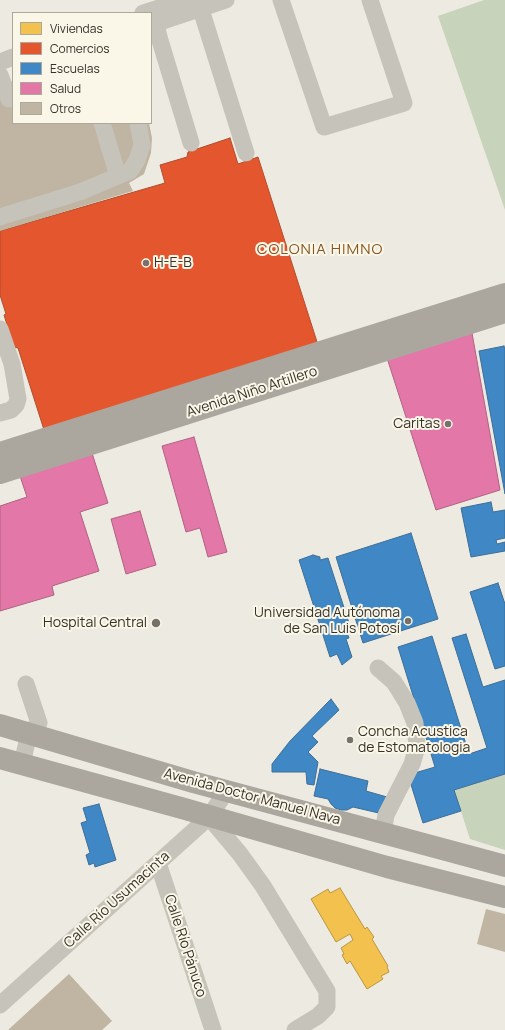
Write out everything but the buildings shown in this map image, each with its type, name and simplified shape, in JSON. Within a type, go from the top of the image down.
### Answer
[{"type":"main road","name":"Avenida Niño Artillero","points":[[0,472],[195,401],[504,303]]},
{"type":"main road","name":"Avenida Niño Artillero","points":[[0,453],[195,401]]},
{"type":"main road","name":"Avenida Doctor Manuel Nava","points":[[0,725],[193,782],[505,866]]},
{"type":"main road","name":"Avenida Doctor Manuel Nava","points":[[0,758],[387,867],[505,897]]},
{"type":"street","points":[[152,19],[184,0]]},
{"type":"street","points":[[152,19],[200,4],[226,0]]},
{"type":"street","points":[[281,0],[324,127],[404,103],[370,0]]},
{"type":"street","points":[[200,4],[246,153]]},
{"type":"street","points":[[152,24],[159,37],[191,143]]},
{"type":"street","points":[[0,62],[12,57]]},
{"type":"street","points":[[7,100],[0,75],[12,70]]},
{"type":"street","points":[[102,124],[118,176]]},
{"type":"street","points":[[0,217],[80,192],[130,171],[137,160],[142,144],[138,124]]},
{"type":"street","points":[[0,329],[12,364],[18,399],[16,405],[11,410],[0,413]]},
{"type":"street","points":[[378,668],[394,682],[407,703],[415,724],[417,747],[412,764],[386,815],[383,832]]},
{"type":"street","points":[[22,764],[29,733],[39,723],[26,684]]},
{"type":"street","name":"Calle Río Usumacinta","points":[[0,1005],[209,817],[227,790]]},
{"type":"street","points":[[209,817],[240,854],[263,886],[327,991],[327,1007],[318,1016],[295,1030]]},
{"type":"street","name":"Calle Río Pánuco","points":[[158,862],[213,1030]]},
{"type":"green space","points":[[484,0],[505,0],[505,210],[438,16]]},
{"type":"green space","points":[[505,774],[505,850],[470,839],[454,790]]},
{"type":"place","name":"H-E-B","points":[[146,263]]},
{"type":"place","name":"Caritas","points":[[448,424]]},
{"type":"place","name":"Universidad Autónoma de San Luis Potosí","points":[[408,621]]},
{"type":"place","name":"Hospital Central","points":[[156,623]]},
{"type":"place","name":"Concha Acustica de Estomatologia","points":[[350,740]]},
{"type":"district","name":"COLONIA HIMNO","points":[[320,250]]}]
